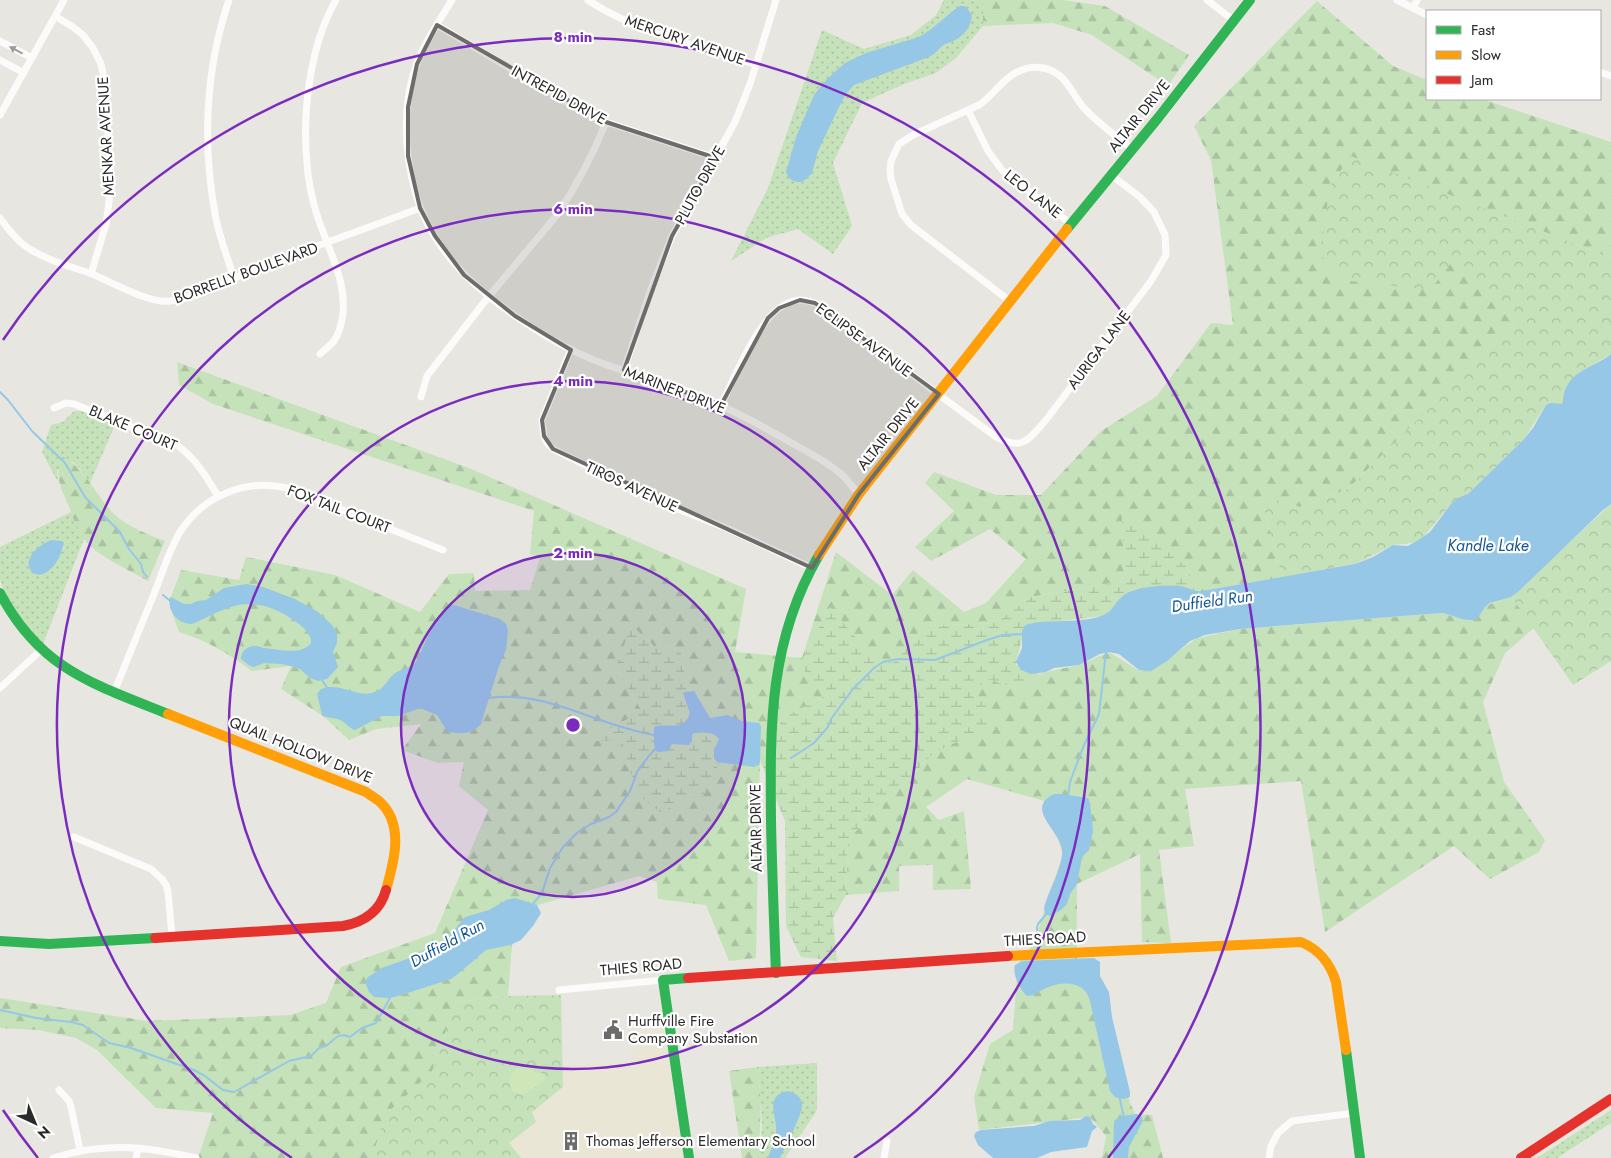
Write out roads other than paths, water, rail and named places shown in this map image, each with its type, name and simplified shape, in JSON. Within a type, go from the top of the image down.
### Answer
[{"type":"street","points":[[0,116],[64,0]]},
{"type":"street","points":[[229,0],[216,48],[211,78],[208,146],[209,174],[217,221],[234,278]]},
{"type":"street","points":[[320,354],[332,344],[340,330],[343,305],[341,281],[316,214],[307,164],[307,111],[309,87],[318,45],[336,0]]},
{"type":"street","name":"MARINER DRIVE","points":[[452,0],[417,64],[406,124],[410,172],[420,208],[434,236],[454,263],[464,275],[489,296],[522,321],[549,338],[593,360],[721,405],[729,411],[757,423],[826,463],[843,476],[859,494]]},
{"type":"street","name":"MERCURY AVENUE","points":[[588,0],[622,19],[658,33],[756,64]]},
{"type":"street","name":"PLUTO DRIVE","points":[[624,370],[651,288],[672,236],[735,122],[750,84],[776,0]]},
{"type":"street","points":[[1207,0],[1233,20]]},
{"type":"street","name":"ALTAIR DRIVE","points":[[776,973],[772,894],[770,754],[772,704],[778,661],[786,630],[812,568],[833,531],[859,494],[1250,0]]},
{"type":"street","points":[[1397,0],[1426,14]]},
{"type":"street","points":[[1413,8],[1417,0]]},
{"type":"street","name":"MENKAR AVENUE","points":[[55,16],[83,35],[93,48],[101,64],[105,84],[111,182],[110,202],[106,224],[91,274]]},
{"type":"street","name":"INTREPID DRIVE","points":[[437,25],[568,102],[606,122],[716,158]]},
{"type":"street","points":[[0,41],[32,58]]},
{"type":"street","points":[[0,60],[24,73]]},
{"type":"street","points":[[1011,302],[911,225],[902,214],[891,179],[891,160],[899,144],[988,99],[1016,72],[1030,68],[1042,68],[1056,73],[1063,78],[1086,110],[1132,149]]},
{"type":"street","name":"LEO LANE","points":[[968,110],[988,151],[1002,170],[1071,224]]},
{"type":"street","points":[[421,397],[427,376],[566,202],[579,181],[606,122]]},
{"type":"street","name":"AURIGA LANE","points":[[939,394],[996,437],[1011,443],[1020,444],[1027,440],[1046,420],[1151,281],[1166,255],[1165,235],[1154,212],[1140,197],[1111,175]]},
{"type":"street","name":"BORRELLY BOULEVARD","points":[[0,218],[26,247],[57,263],[91,274],[133,292],[169,302],[203,292],[299,252],[420,208]]},
{"type":"street","name":"ECLIPSE AVENUE","points":[[721,405],[759,331],[768,318],[779,308],[800,300],[816,304],[939,394]]},
{"type":"street","name":"TIROS AVENUE","points":[[571,349],[542,420],[544,436],[547,443],[553,449],[663,503],[731,530],[812,568]]},
{"type":"street","name":"BLAKE COURT","points":[[54,408],[66,403],[74,404],[171,442],[184,450],[201,467],[218,496]]},
{"type":"street","name":"FOX TAIL COURT","points":[[114,692],[175,540],[191,517],[218,496],[251,486],[269,485],[286,488],[444,550]]},
{"type":"street","name":"QUAIL HOLLOW DRIVE","points":[[0,593],[16,620],[41,650],[67,670],[93,684],[366,792],[382,802],[392,817],[395,825],[396,842],[384,898],[372,914],[361,921],[335,927],[44,944],[0,941]]},
{"type":"street","points":[[0,688],[41,650]]},
{"type":"street","points":[[74,837],[143,865],[157,873],[166,885],[168,892],[172,936]]},
{"type":"street","name":"THIES ROAD","points":[[559,990],[663,980],[1031,955],[1301,942],[1319,951],[1332,970],[1337,989],[1360,1158]]},
{"type":"street","points":[[663,980],[689,1158]]},
{"type":"street","points":[[59,1090],[72,1107],[80,1150]]},
{"type":"street","points":[[1521,1158],[1611,1099]]},
{"type":"street","points":[[1269,1158],[1271,1146],[1278,1133],[1292,1121],[1355,1113]]},
{"type":"street","points":[[884,1158],[887,1141]]},
{"type":"street","points":[[52,1158],[80,1150],[123,1147],[155,1150],[196,1158]]},
{"type":"street","points":[[136,1158],[138,1148]]},
{"type":"water","points":[[960,6],[965,6],[972,15],[964,34],[945,44],[929,57],[854,85],[846,94],[818,151],[812,173],[801,182],[790,179],[786,172],[796,137],[814,95],[827,79],[845,63],[866,53],[919,37]]},
{"type":"water","name":"Kandle Lake","points":[[1611,354],[1611,504],[1519,591],[1511,597],[1490,603],[1475,620],[1466,620],[1441,613],[1240,629],[1205,635],[1190,641],[1167,661],[1151,671],[1139,670],[1119,654],[1109,652],[1100,654],[1079,665],[1054,668],[1046,672],[1031,674],[1021,670],[1016,662],[1022,648],[1022,631],[1025,625],[1101,616],[1106,614],[1122,596],[1132,591],[1168,585],[1202,591],[1355,564],[1373,557],[1393,545],[1408,546],[1430,532],[1451,504],[1458,498],[1468,494],[1523,440],[1533,428],[1546,405],[1551,403],[1562,404],[1565,390],[1575,376]]},
{"type":"water","points":[[51,540],[64,543],[59,557],[49,570],[42,574],[35,574],[30,570],[31,556],[38,548]]},
{"type":"water","points":[[246,584],[263,587],[295,599],[318,612],[332,625],[337,633],[337,643],[333,652],[338,667],[327,679],[318,681],[310,678],[300,669],[281,664],[264,663],[254,667],[241,659],[245,649],[252,646],[295,651],[307,647],[311,643],[309,634],[304,628],[274,609],[257,605],[240,605],[192,624],[182,622],[172,613],[169,599],[171,597],[184,604],[191,604],[206,600],[224,588]]},
{"type":"water","points":[[454,605],[500,619],[506,624],[508,631],[506,650],[499,666],[481,724],[474,730],[465,733],[447,731],[437,715],[420,708],[398,716],[382,716],[355,730],[340,720],[322,715],[317,694],[321,689],[335,687],[369,694],[378,691],[395,673],[416,662],[437,620],[448,607]]},
{"type":"water","points":[[694,691],[710,718],[727,715],[742,721],[759,723],[761,726],[759,765],[754,767],[717,762],[714,758],[714,750],[719,739],[717,736],[708,733],[694,733],[689,745],[672,744],[668,751],[656,751],[654,727],[674,726],[683,723],[690,713],[683,693]]},
{"type":"water","points":[[1054,794],[1088,798],[1093,831],[1089,850],[1082,857],[1077,884],[1070,894],[1067,904],[1050,916],[1045,914],[1044,908],[1061,863],[1062,849],[1060,842],[1046,820],[1042,806]]},
{"type":"water","points":[[515,898],[537,905],[541,913],[521,940],[510,945],[486,950],[451,979],[388,998],[374,997],[369,992],[365,982],[368,977],[382,968],[407,959],[445,941],[465,917],[489,910],[506,900]]},
{"type":"water","points":[[1094,958],[1100,962],[1100,976],[1109,992],[1112,1017],[1130,1092],[1130,1097],[1124,1099],[1115,1097],[1110,1091],[1090,1001],[1083,989],[1072,984],[1059,984],[1027,996],[1019,986],[1014,969],[1015,965],[1023,961]]},
{"type":"water","points":[[787,1091],[800,1098],[802,1103],[801,1111],[780,1158],[768,1158],[776,1132],[773,1108],[775,1098]]},
{"type":"water","points":[[1137,1114],[1142,1117],[1143,1121],[1129,1147],[1128,1158],[1113,1158],[1114,1121],[1121,1116]]},
{"type":"water","points":[[1086,1116],[1090,1117],[1093,1124],[1097,1127],[1092,1131],[1087,1147],[1051,1152],[1037,1158],[993,1158],[978,1145],[974,1136],[976,1132],[981,1130],[1034,1126],[1049,1121],[1080,1120]]},
{"type":"waterway","points":[[0,392],[32,431],[65,463],[85,497],[120,532],[129,549],[141,564],[143,572],[147,577]]},
{"type":"waterway","points":[[163,595],[169,600]]},
{"type":"waterway","name":"Duffield Run","points":[[791,758],[814,743],[828,727],[831,719],[853,689],[874,668],[883,662],[898,659],[935,660],[1003,635],[1025,634]]},
{"type":"waterway","points":[[1068,795],[1070,782],[1084,745],[1099,714],[1106,652]]},
{"type":"waterway","points":[[322,680],[328,689]]},
{"type":"waterway","points":[[488,698],[507,697],[543,701],[611,724],[655,735]]},
{"type":"waterway","name":"Duffield Run","points":[[532,905],[542,893],[550,868],[563,847],[578,832],[616,812],[630,791],[637,772],[656,748]]},
{"type":"waterway","points":[[1038,950],[1037,927],[1047,913]]},
{"type":"waterway","name":"Duffield Run","points":[[0,1010],[83,1025],[109,1043],[131,1048],[194,1070],[223,1090],[234,1092],[289,1061],[311,1056],[319,1048],[326,1046],[338,1036],[350,1037],[362,1028],[376,1023],[391,996]]},
{"type":"waterway","points":[[1119,1095],[1124,1118]]},
{"type":"place","name":"Hurffville Fire Company Substation","points":[[613,1030]]},
{"type":"place","name":"Thomas Jefferson Elementary School","points":[[571,1141]]}]
